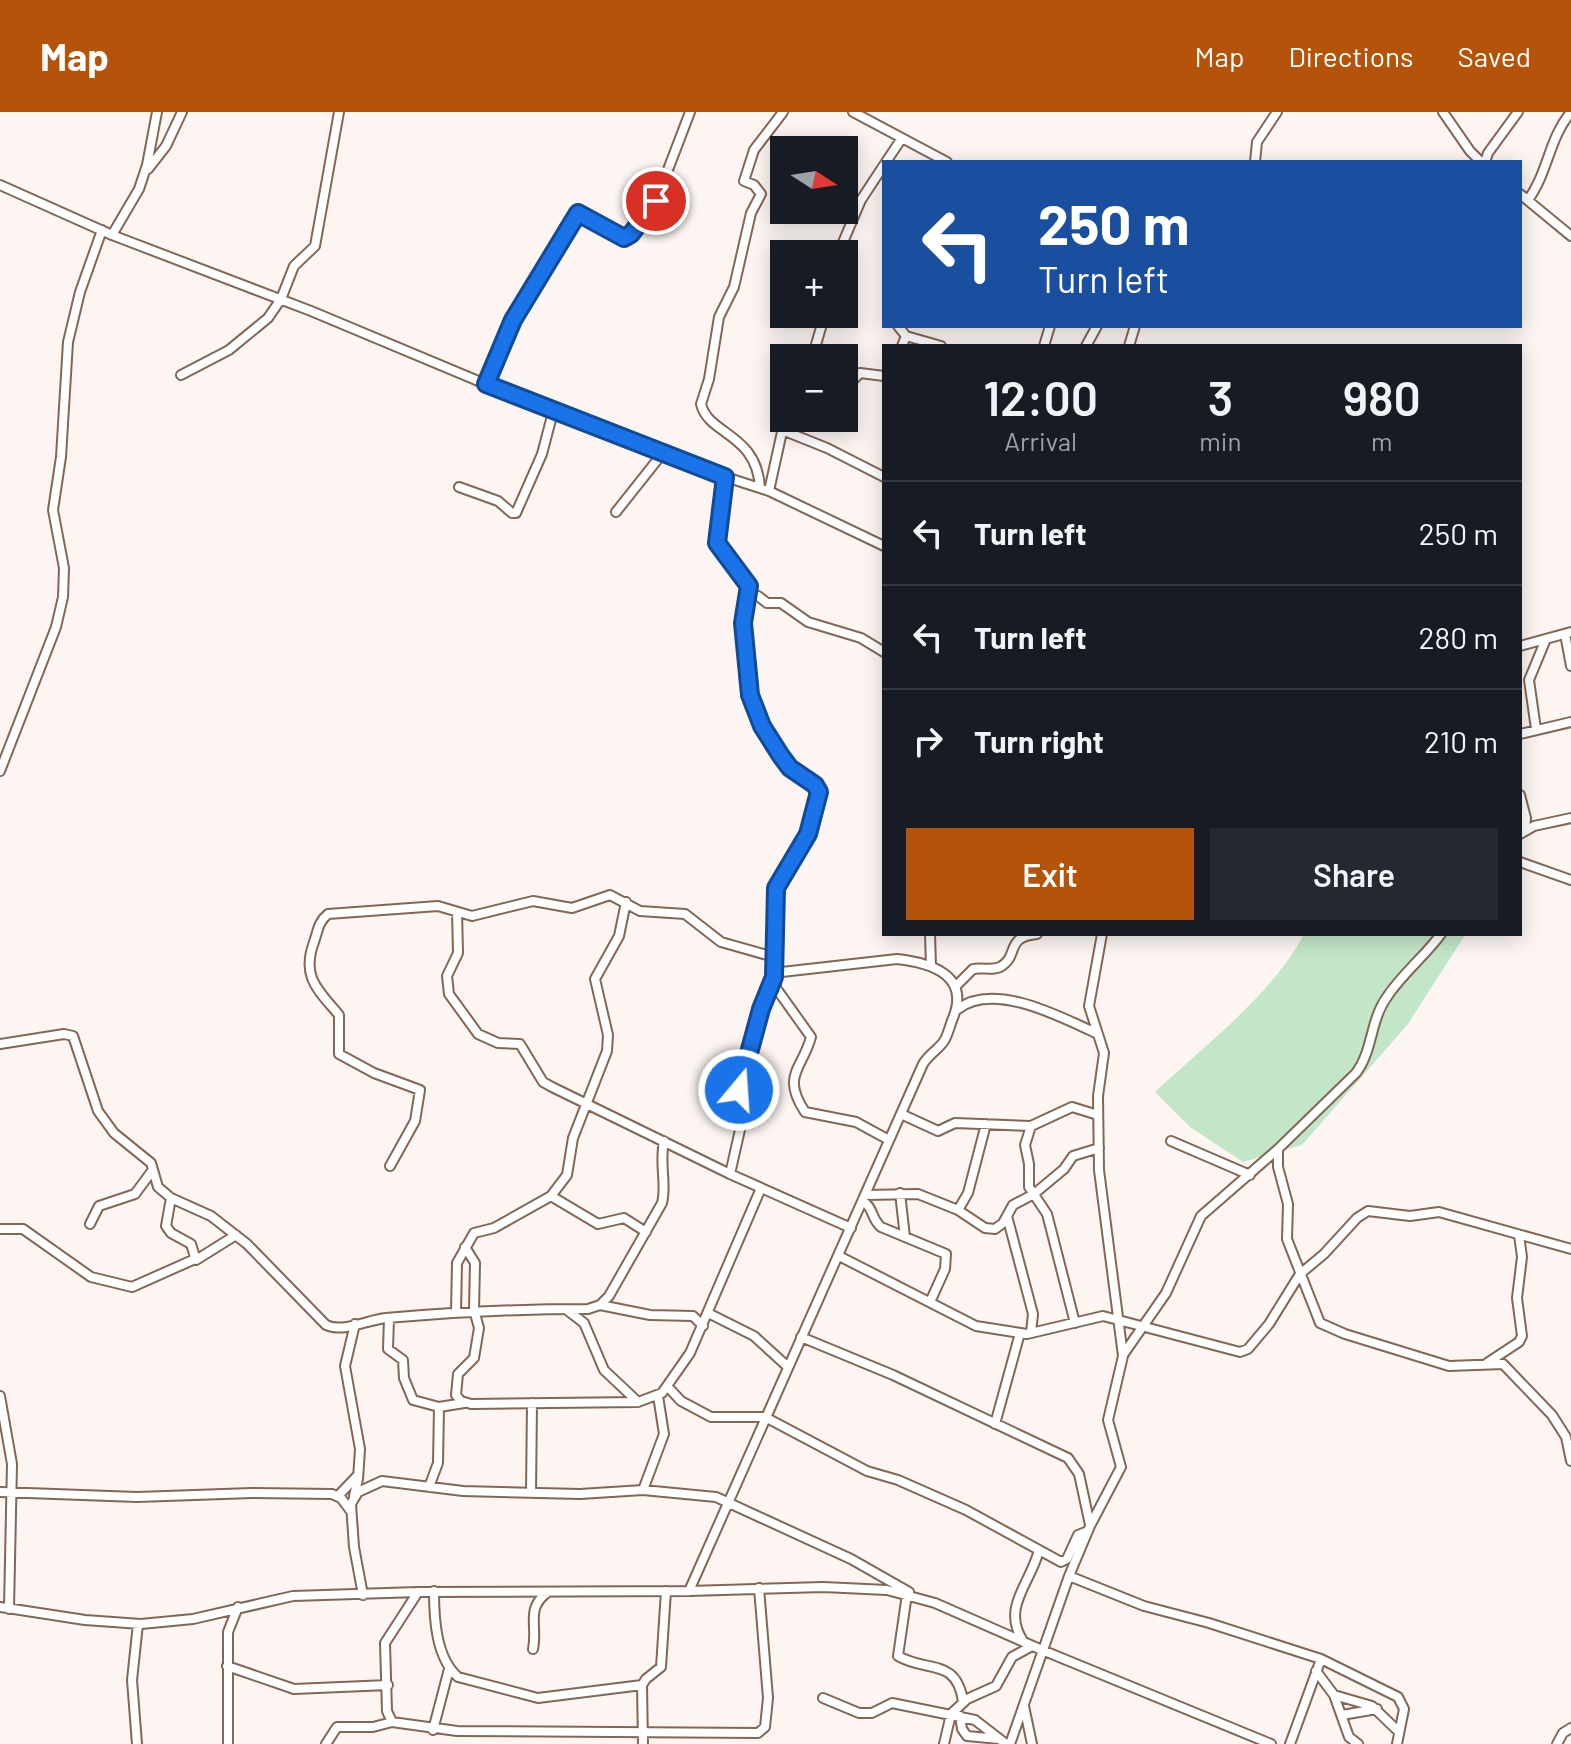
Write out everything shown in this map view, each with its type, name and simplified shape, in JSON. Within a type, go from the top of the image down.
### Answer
[{"type":"street","points":[[112,235],[139,189],[157,112]]},
{"type":"street","points":[[144,173],[166,146],[182,112]]},
{"type":"street","points":[[181,375],[244,339],[268,318],[281,299],[289,274],[315,246],[339,112]]},
{"type":"street","points":[[486,384],[513,320],[578,213],[611,234],[624,238],[631,234],[656,201],[690,112]]},
{"type":"street","points":[[764,489],[755,461],[737,440],[706,416],[701,404],[709,379],[719,317],[734,287],[751,213],[761,194],[754,185],[744,181],[754,150],[783,112]]},
{"type":"street","points":[[853,112],[943,160]]},
{"type":"street","points":[[1255,160],[1257,142],[1277,112]]},
{"type":"street","points":[[1443,112],[1470,151],[1481,160]]},
{"type":"street","points":[[1484,160],[1518,112]]},
{"type":"street","points":[[1528,200],[1544,171],[1557,131],[1571,112]]},
{"type":"street","points":[[888,160],[902,138]]},
{"type":"street","points":[[844,240],[855,212],[882,169]]},
{"type":"street","points":[[0,185],[112,235],[281,299],[553,412],[764,489],[882,545]]},
{"type":"street","points":[[1522,196],[1571,236]]},
{"type":"street","points":[[0,771],[56,627],[63,597],[64,568],[53,510],[61,457],[68,342],[80,292],[102,230]]},
{"type":"street","points":[[904,341],[926,344]]},
{"type":"street","points":[[858,375],[882,376]]},
{"type":"street","points":[[459,487],[493,499],[516,513],[542,454],[553,412]]},
{"type":"street","points":[[764,489],[781,432]]},
{"type":"street","points":[[787,432],[882,476]]},
{"type":"street","points":[[616,512],[662,454]]},
{"type":"street","points":[[725,477],[717,543],[747,580],[743,623],[750,695],[762,726],[781,756],[790,768],[815,785],[819,792],[808,834],[776,888],[774,975],[777,993],[811,1037],[793,1074],[802,1110],[856,1122],[889,1140]]},
{"type":"street","points":[[748,595],[758,596],[767,603],[781,603],[806,621],[861,638],[882,651]]},
{"type":"street","points":[[1522,645],[1568,633],[1571,666]]},
{"type":"street","points":[[1536,729],[1529,680],[1546,639]]},
{"type":"street","points":[[1522,735],[1571,722]]},
{"type":"street","points":[[1522,801],[1525,811],[1522,832],[1571,818]]},
{"type":"street","points":[[1522,863],[1571,880]]},
{"type":"street","points":[[390,1166],[415,1121],[420,1090],[374,1073],[339,1054],[339,1015],[321,996],[308,970],[308,957],[319,923],[328,914],[438,906],[472,916],[533,901],[572,908],[610,895],[644,912],[685,914],[721,942],[774,957]]},
{"type":"street","points":[[456,1312],[456,1266],[474,1233],[494,1228],[551,1196],[570,1170],[573,1138],[607,1051],[608,1035],[595,979],[619,936],[626,902]]},
{"type":"street","points":[[457,912],[458,953],[446,983],[451,999],[476,1032],[498,1043],[520,1044],[529,1053],[543,1082],[730,1174],[851,1228]]},
{"type":"street","points":[[930,936],[931,966]]},
{"type":"street","points":[[689,1591],[923,1064],[945,1039],[956,1010],[957,985],[973,969],[1001,966],[1009,959],[1017,940],[1030,936]]},
{"type":"street","points":[[1005,1742],[1023,1705],[1069,1576],[1121,1468],[1108,1420],[1123,1356],[1099,1148],[1098,1115],[1104,1053],[1089,1006],[1102,936]]},
{"type":"street","points":[[1123,1356],[1166,1293],[1201,1216],[1278,1149],[1361,1067],[1375,1018],[1387,997],[1439,936]]},
{"type":"street","points":[[774,975],[897,959],[931,966],[957,985]]},
{"type":"street","points":[[730,1174],[742,1121],[741,1076],[774,975]]},
{"type":"street","points":[[956,1010],[976,998],[1002,997],[1099,1034]]},
{"type":"street","points":[[0,1044],[64,1034],[73,1036],[98,1111],[114,1133],[149,1161],[155,1183],[171,1198],[211,1216],[236,1235],[326,1325],[334,1328],[389,1318],[474,1310],[588,1309],[600,1305],[650,1315],[693,1316],[703,1326]]},
{"type":"street","points":[[901,1114],[938,1131],[950,1123],[1031,1126],[1072,1107],[1098,1115]]},
{"type":"street","points":[[958,1210],[968,1193],[986,1124]]},
{"type":"street","points":[[1031,1126],[1025,1145],[1029,1164],[1028,1184],[1047,1214],[1075,1323]]},
{"type":"street","points":[[600,1305],[664,1198],[660,1162],[664,1141]]},
{"type":"street","points":[[1171,1141],[1250,1175]]},
{"type":"street","points":[[864,1198],[918,1194],[958,1210],[990,1229],[1000,1226],[1015,1203],[1034,1194],[1064,1169],[1073,1156],[1099,1148]]},
{"type":"street","points":[[1278,1149],[1278,1167],[1288,1204],[1286,1233],[1313,1312],[1327,1327],[1449,1366],[1503,1364],[1564,1433],[1571,1461]]},
{"type":"street","points":[[90,1224],[99,1206],[135,1194],[152,1170]]},
{"type":"street","points":[[389,1318],[388,1349],[403,1360],[404,1378],[413,1400],[439,1407],[464,1403],[638,1402],[658,1396],[690,1353],[761,1188]]},
{"type":"street","points":[[900,1193],[905,1237]]},
{"type":"street","points":[[551,1196],[598,1224],[624,1218],[646,1232]]},
{"type":"street","points":[[171,1198],[166,1226],[171,1233],[191,1244],[195,1259]]},
{"type":"street","points":[[864,1198],[871,1207],[876,1223],[947,1257],[930,1302]]},
{"type":"street","points":[[839,1256],[976,1326],[1031,1333],[1103,1316],[1225,1350],[1244,1351],[1269,1324],[1300,1274],[1368,1211],[1410,1216],[1439,1212],[1571,1249]]},
{"type":"street","points":[[1007,1215],[1033,1314],[1031,1333]]},
{"type":"street","points":[[0,1229],[23,1229],[91,1277],[132,1287],[195,1259],[202,1259],[236,1235]]},
{"type":"street","points":[[1483,1366],[1519,1342],[1522,1336],[1517,1298],[1522,1257],[1519,1235]]},
{"type":"street","points":[[464,1403],[456,1395],[456,1389],[461,1369],[475,1356],[479,1325],[474,1310],[475,1263],[465,1247]]},
{"type":"street","points":[[566,1309],[584,1323],[604,1370],[638,1402]]},
{"type":"street","points":[[708,1313],[754,1336],[788,1367]]},
{"type":"street","points":[[355,1324],[345,1366],[350,1402],[357,1419],[359,1474],[350,1510],[363,1595]]},
{"type":"street","points":[[995,1424],[1020,1333]]},
{"type":"street","points":[[801,1337],[893,1375],[1072,1461],[1079,1474],[1089,1529]]},
{"type":"street","points":[[667,1386],[681,1401],[711,1417],[765,1417],[867,1471],[945,1500],[1064,1562],[1077,1537],[1089,1529]]},
{"type":"street","points":[[0,1396],[3,1429],[11,1454],[13,1493],[4,1608],[138,1624],[193,1619],[293,1596],[434,1591],[689,1591],[823,1587],[912,1594]]},
{"type":"street","points":[[643,1490],[664,1434],[658,1396]]},
{"type":"street","points":[[531,1493],[532,1403]]},
{"type":"street","points":[[429,1487],[438,1463],[439,1407]]},
{"type":"street","points":[[338,1496],[359,1474]]},
{"type":"street","points":[[353,1497],[382,1481],[531,1493],[643,1490],[729,1501],[857,1562],[912,1594],[1271,1744]]},
{"type":"street","points":[[0,1492],[137,1497],[266,1493],[338,1496],[350,1510]]},
{"type":"street","points":[[0,1546],[8,1554]]},
{"type":"street","points":[[1028,1644],[1014,1624],[1014,1612],[1039,1550]]},
{"type":"street","points":[[1069,1576],[1144,1606],[1321,1659],[1402,1701],[1404,1709],[1397,1744]]},
{"type":"street","points":[[326,1744],[337,1727],[373,1727],[392,1722],[433,1730],[642,1733],[763,1730],[768,1718],[768,1698],[759,1588]]},
{"type":"street","points":[[433,1730],[449,1669],[436,1626],[434,1591]]},
{"type":"street","points":[[533,1649],[533,1610],[538,1600],[549,1591]]},
{"type":"street","points":[[643,1744],[642,1685],[661,1667],[666,1591]]},
{"type":"street","points":[[392,1722],[387,1715],[385,1643],[418,1592]]},
{"type":"street","points":[[912,1594],[898,1656],[951,1673],[959,1682],[963,1701],[944,1744]]},
{"type":"street","points":[[228,1744],[228,1632],[238,1607]]},
{"type":"street","points":[[137,1744],[132,1680],[138,1624]]},
{"type":"street","points":[[963,1701],[996,1686],[1012,1657],[1028,1644]]},
{"type":"street","points":[[1290,1744],[1321,1659]]},
{"type":"street","points":[[227,1666],[294,1689],[388,1685]]},
{"type":"street","points":[[449,1669],[463,1679],[538,1698],[642,1685]]},
{"type":"street","points":[[1316,1671],[1334,1695],[1349,1737],[1358,1744]]},
{"type":"street","points":[[1334,1695],[1377,1709],[1399,1732]]},
{"type":"street","points":[[823,1698],[867,1714],[892,1703],[956,1715],[983,1723],[1005,1742]]},
{"type":"street","points":[[1023,1705],[1032,1744]]},
{"type":"street","points":[[1342,1715],[1377,1709]]},
{"type":"street","points":[[956,1715],[967,1736],[1005,1742]]},
{"type":"street","points":[[1557,1744],[1563,1733],[1571,1728]]},
{"type":"green space","points":[[1303,936],[1464,936],[1408,1024],[1302,1145],[1243,1162],[1190,1127],[1155,1092],[1256,998],[1291,956]]},
{"type":"route","points":[[656,201],[631,234],[624,238],[611,234],[578,213],[513,320],[486,384],[725,477],[717,543],[749,586],[743,623],[750,695],[762,726],[781,756],[790,768],[815,785],[819,792],[808,834],[777,884],[774,899],[774,977],[758,1017],[739,1090]]}]
